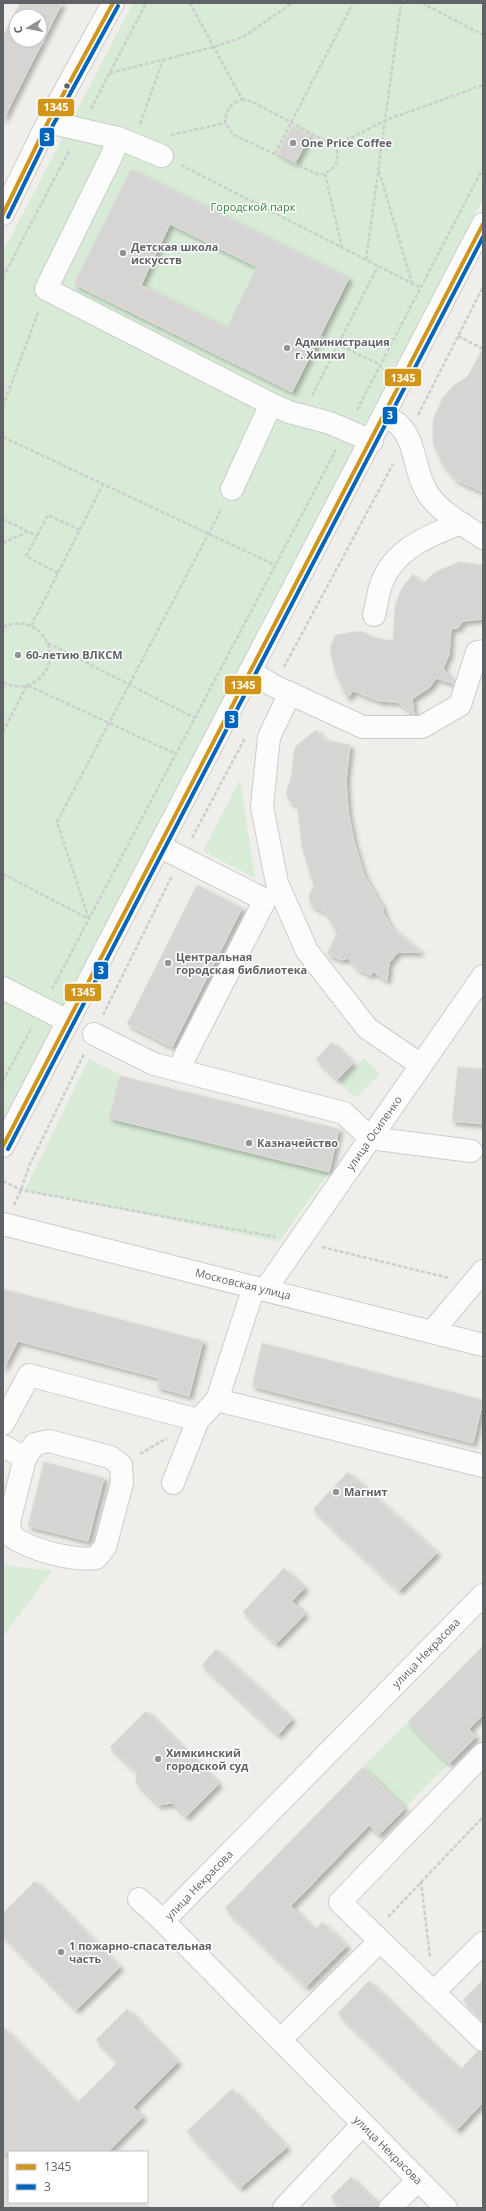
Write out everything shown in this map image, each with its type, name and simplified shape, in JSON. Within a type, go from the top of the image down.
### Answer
[{"type":"street","points":[[3,214],[48,122],[112,3]]},
{"type":"street","points":[[48,122],[126,141],[162,156]]},
{"type":"street","points":[[126,141],[112,154],[46,289],[271,404],[346,430],[372,441]]},
{"type":"street","points":[[3,1146],[250,671],[385,417],[483,224]]},
{"type":"street","points":[[232,489],[271,404]]},
{"type":"street","points":[[385,417],[400,425],[408,436],[419,476],[428,494],[441,509],[483,538]]},
{"type":"street","points":[[374,615],[382,581],[399,557],[423,538],[461,523]]},
{"type":"street","points":[[250,671],[290,693],[363,727],[422,727],[460,705],[477,652],[483,651]]},
{"type":"street","points":[[290,693],[269,737],[262,807],[277,883],[307,951],[367,1028],[421,1065]]},
{"type":"street","points":[[159,846],[265,900],[178,1070]]},
{"type":"street","name":"улица Осипенко","points":[[217,1400],[260,1288],[298,1241],[483,976]]},
{"type":"street","points":[[3,988],[68,1021]]},
{"type":"street","points":[[94,1034],[154,1064],[344,1113],[370,1138],[470,1151]]},
{"type":"street","name":"Московская улица","points":[[3,1224],[483,1345]]},
{"type":"street","points":[[432,1332],[477,1277]]},
{"type":"street","points":[[3,1424],[29,1375],[199,1419]]},
{"type":"street","points":[[173,1483],[199,1419],[217,1400],[483,1466]]},
{"type":"street","points":[[50,1440],[110,1456],[121,1465],[122,1483],[105,1546],[96,1558],[81,1560],[23,1544],[11,1536],[9,1522],[25,1458],[35,1444],[50,1440]]},
{"type":"street","points":[[3,1446],[25,1458]]},
{"type":"street","name":"улица Некрасова","points":[[446,2208],[163,1921],[483,1595]]},
{"type":"street","points":[[483,1754],[340,1902],[483,2040]]},
{"type":"street","points":[[139,1899],[163,1921]]},
{"type":"street","points":[[280,2040],[377,1938]]},
{"type":"street","points":[[434,1992],[483,1943]]},
{"type":"street","points":[[284,2208],[363,2124]]},
{"type":"street","points":[[390,2208],[418,2180]]},
{"type":"path","points":[[190,3],[242,99]]},
{"type":"path","points":[[110,73],[214,47],[243,38],[292,3]]},
{"type":"path","points":[[275,154],[353,3]]},
{"type":"path","points":[[366,260],[401,3]]},
{"type":"path","points":[[422,3],[483,36]]},
{"type":"path","points":[[126,141],[164,59]]},
{"type":"path","points":[[335,146],[386,120],[483,85]]},
{"type":"path","points":[[242,99],[253,102],[291,122],[335,146],[338,159],[334,168],[326,174],[319,175],[234,135],[225,123],[226,111],[231,104],[242,99]]},
{"type":"path","points":[[126,141],[225,123]]},
{"type":"path","points":[[162,156],[421,288]]},
{"type":"path","points":[[3,1081],[89,920],[483,168]]},
{"type":"path","points":[[379,170],[412,284]]},
{"type":"path","points":[[326,174],[342,248]]},
{"type":"path","points":[[302,415],[378,266]]},
{"type":"path","points":[[3,406],[46,289]]},
{"type":"path","points":[[320,336],[380,365],[390,378],[427,397]]},
{"type":"path","points":[[458,336],[483,348]]},
{"type":"path","points":[[3,437],[275,565]]},
{"type":"path","points":[[31,626],[103,484]]},
{"type":"path","points":[[89,920],[57,822],[232,489]]},
{"type":"path","points":[[58,573],[26,556],[48,515],[80,530]]},
{"type":"path","points":[[3,519],[37,536]]},
{"type":"path","points":[[3,543],[27,531]]},
{"type":"path","points":[[3,627],[12,624],[31,626],[41,633],[48,643],[50,653],[49,664],[44,674],[36,681],[27,685],[16,686],[3,682]]},
{"type":"path","points":[[48,643],[195,718]]},
{"type":"path","points":[[27,685],[176,754]]},
{"type":"path","points":[[3,732],[27,685]]},
{"type":"path","points":[[3,874],[89,920]]},
{"type":"path","points":[[3,1181],[21,1190],[298,1241],[477,1277]]},
{"type":"path","points":[[121,1465],[199,1419]]},
{"type":"path","points":[[377,1938],[421,1881],[483,1818]]},
{"type":"path","points":[[421,1881],[434,1992]]},
{"type":"shaded area","points":[[3,2093],[9,2151],[8,2203],[146,2203],[151,2208],[3,2208]]},
{"type":"green space","name":"Городской парк","points":[[133,3],[483,3],[483,199],[3,1120],[3,252]]},
{"type":"green space","points":[[240,780],[255,878],[203,851]]},
{"type":"green space","points":[[364,1058],[380,1074],[355,1098],[340,1083]]},
{"type":"green space","points":[[89,1059],[120,1075],[110,1118],[329,1172],[279,1242],[25,1190]]},
{"type":"green space","points":[[3,1565],[52,1571],[3,1636]]},
{"type":"green space","points":[[408,1722],[449,1764],[405,1808],[363,1767]]},
{"type":"building","points":[[20,3],[62,3],[48,31],[48,8],[17,8]]},
{"type":"building","points":[[8,26],[8,48],[39,48],[3,120],[3,36]]},
{"type":"building","points":[[292,126],[310,136],[295,163],[278,153]]},
{"type":"building","points":[[131,169],[349,278],[292,392],[74,284]],"holes":[[[170,224],[257,267],[227,327],[141,285]]]},
{"type":"building","points":[[483,348],[483,492],[456,480],[442,464],[433,443],[433,420],[442,399],[453,386],[468,376]]},
{"type":"building","points":[[459,562],[483,565],[483,619],[463,621],[458,628],[451,629],[449,655],[443,668],[454,684],[436,678],[430,687],[412,699],[414,714],[397,702],[379,701],[354,691],[347,698],[336,675],[332,659],[330,648],[335,635],[361,631],[372,637],[393,641],[395,605],[402,588],[413,574],[422,584],[435,572]]},
{"type":"building","points":[[316,730],[325,740],[350,745],[346,780],[348,811],[354,842],[364,875],[383,908],[383,912],[390,926],[421,952],[398,952],[389,963],[387,981],[374,972],[370,975],[358,969],[348,958],[342,960],[327,954],[337,933],[325,912],[312,906],[309,899],[310,892],[314,887],[302,847],[297,805],[290,802],[286,793],[291,777],[295,747]]},
{"type":"building","points":[[197,885],[242,908],[172,1047],[127,1024]]},
{"type":"building","points":[[332,1042],[353,1063],[337,1080],[316,1059]]},
{"type":"building","points":[[458,1067],[483,1069],[483,1124],[452,1121]]},
{"type":"building","points":[[120,1076],[339,1129],[329,1172],[109,1118]]},
{"type":"building","points":[[3,1289],[203,1341],[189,1396],[157,1387],[159,1378],[18,1341],[3,1369]]},
{"type":"building","points":[[262,1343],[483,1400],[473,1443],[252,1386]]},
{"type":"building","points":[[44,1462],[104,1478],[88,1541],[28,1526]]},
{"type":"building","points":[[348,1472],[437,1553],[399,1591],[313,1509]]},
{"type":"building","points":[[284,1568],[305,1588],[292,1601],[305,1614],[276,1644],[243,1612]]},
{"type":"building","points":[[483,1646],[483,1715],[469,1729],[476,1737],[449,1764],[408,1722]]},
{"type":"building","points":[[216,1649],[292,1719],[278,1735],[202,1665]]},
{"type":"building","name":"Химкинский городской суд","points":[[146,1711],[219,1784],[186,1817],[172,1803],[158,1805],[136,1783],[136,1772],[110,1747]]},
{"type":"building","points":[[363,1767],[405,1808],[379,1835],[369,1825],[291,1906],[315,1930],[322,1922],[347,1946],[306,1987],[225,1908]]},
{"type":"building","name":"1 пожарно-спасательная часть","points":[[35,1881],[120,1967],[76,2010],[3,1936],[3,1913]]},
{"type":"building","points":[[483,1980],[483,2020],[463,2000]]},
{"type":"building","points":[[369,1981],[460,2070],[478,2051],[483,2052],[483,2102],[457,2130],[338,2013]]},
{"type":"building","points":[[127,2009],[178,2062],[133,2107],[143,2117],[109,2151],[3,2152],[3,2027],[77,2103],[118,2062],[96,2040]]},
{"type":"building","points":[[232,2089],[287,2147],[240,2188],[187,2131]]},
{"type":"building","points":[[351,2177],[378,2204],[378,2208],[342,2208],[331,2197]]},
{"type":"transit line","name":"1345","points":[[3,214],[48,122],[113,3]]},
{"type":"transit line","name":"3","points":[[8,217],[53,125],[118,6]]},
{"type":"transit line","name":"1345","points":[[3,1146],[483,224]]},
{"type":"transit line","name":"3","points":[[8,1149],[483,237]]},
{"type":"place","name":"One Price Coffee","points":[[293,143]]},
{"type":"place","name":"Детская школа искусств","points":[[123,253]]},
{"type":"place","name":"Администрация г. Химки","points":[[287,348]]},
{"type":"place","name":"60-летию ВЛКСМ","points":[[18,655]]},
{"type":"place","name":"Центральная городская библиотека","points":[[168,963]]},
{"type":"place","name":"Казначейство","points":[[249,1143]]},
{"type":"place","name":"Магнит","points":[[336,1492]]},
{"type":"place","name":"Химкинский городской суд","points":[[158,1759]]},
{"type":"place","name":"1 пожарно-спасательная часть","points":[[61,1952]]}]
